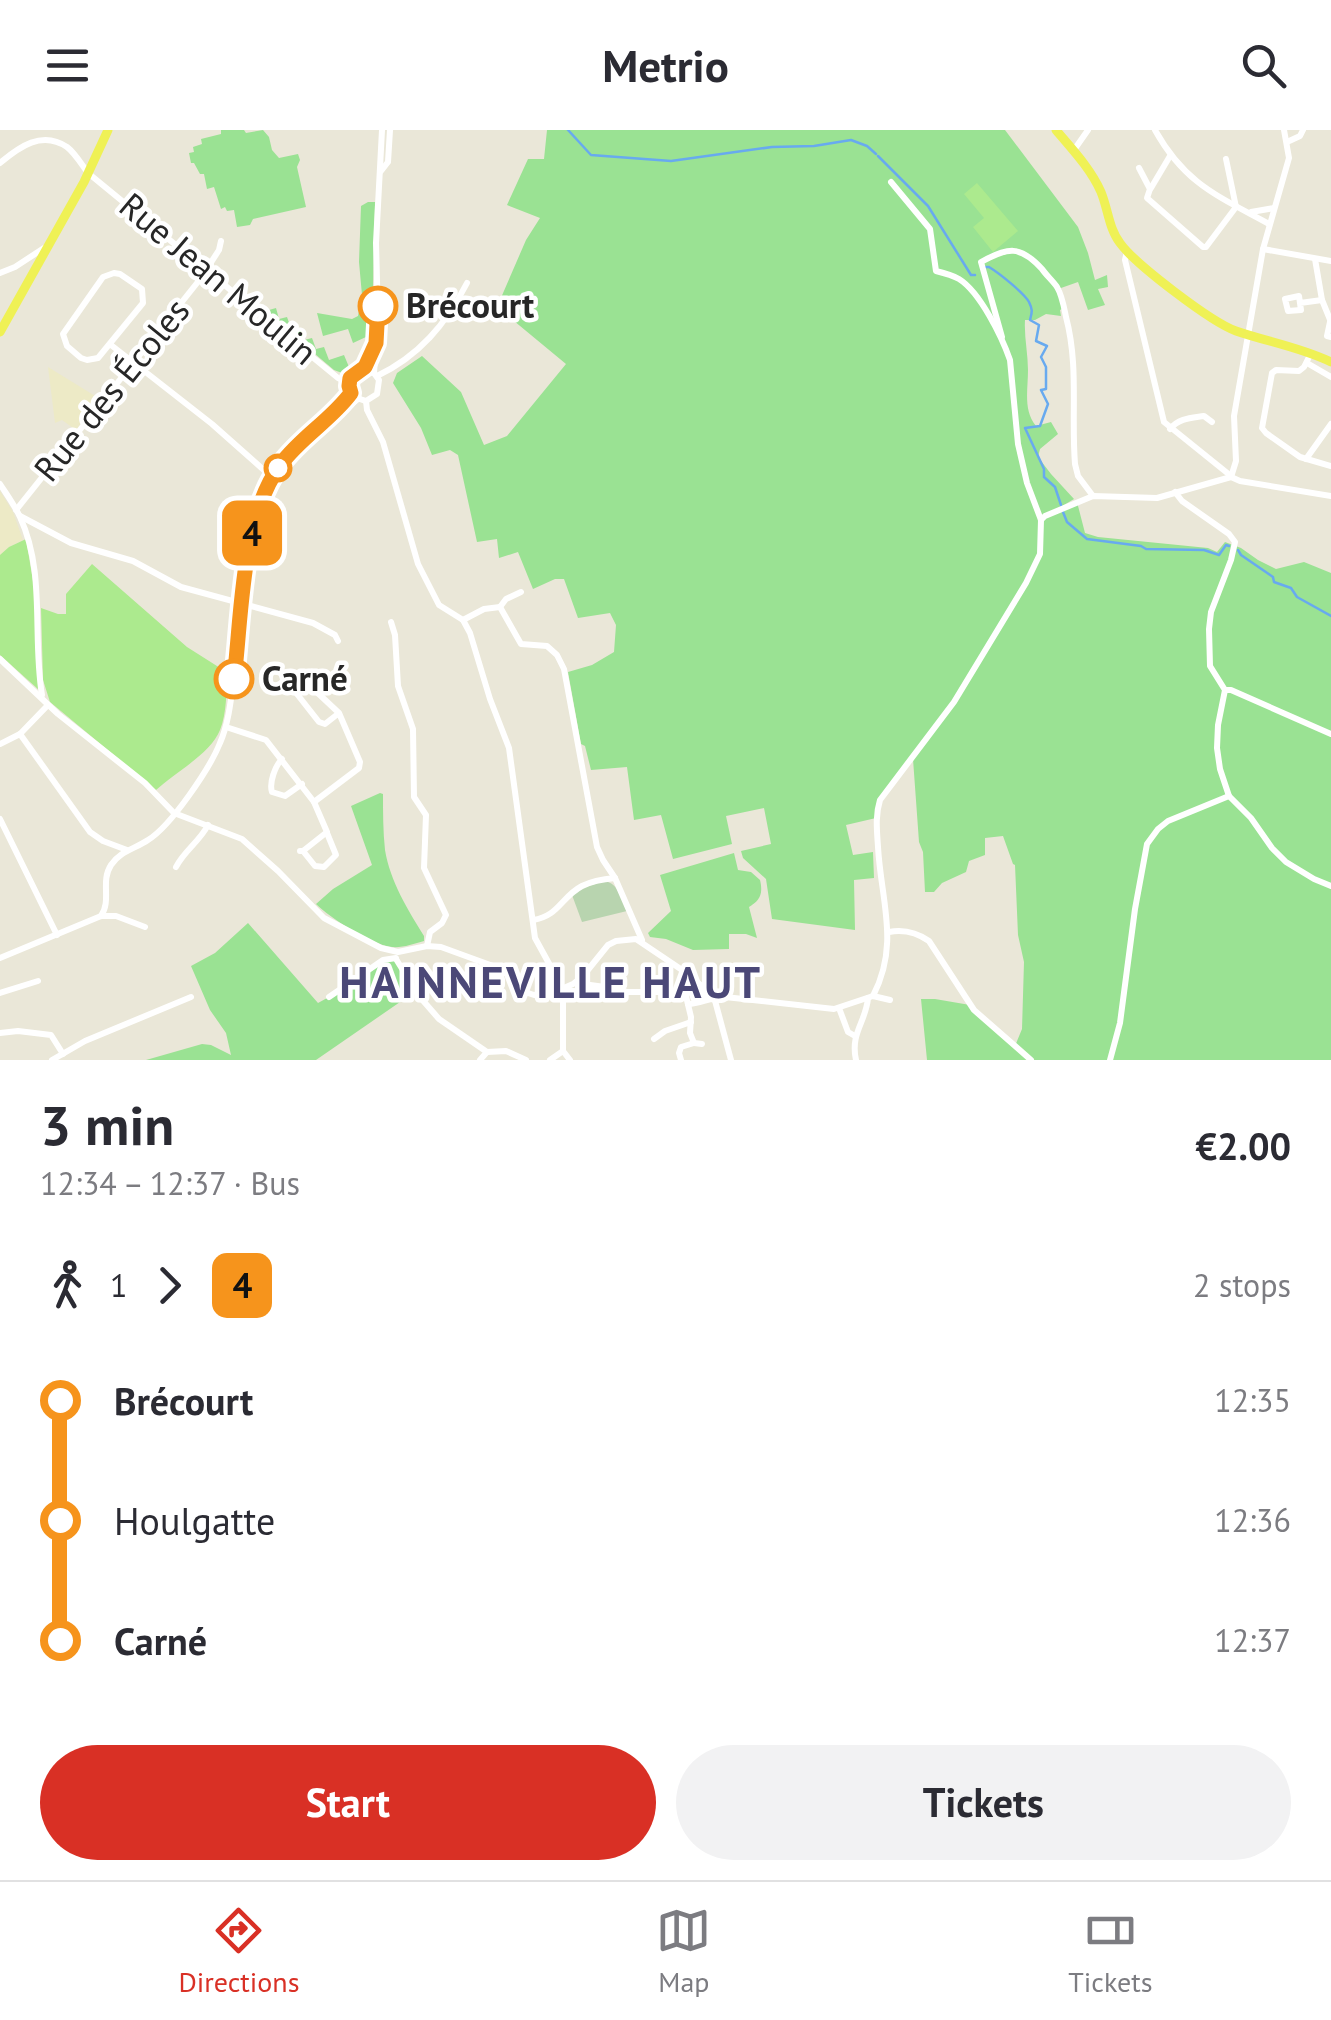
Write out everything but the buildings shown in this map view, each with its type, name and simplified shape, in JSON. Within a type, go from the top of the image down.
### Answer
[{"type":"main road","points":[[0,332],[50,245],[108,130]]},
{"type":"main road","points":[[1056,130],[1100,192],[1115,235],[1127,252],[1214,320],[1309,358],[1331,362]]},
{"type":"street","points":[[325,422],[374,397],[379,390],[375,374],[376,243],[382,130]]},
{"type":"street","points":[[380,172],[388,162],[390,130]]},
{"type":"street","points":[[1073,151],[1088,130]]},
{"type":"street","points":[[1155,130],[1170,156],[1200,186],[1269,224]]},
{"type":"street","points":[[1231,478],[1236,461],[1234,416],[1263,249],[1288,165],[1284,130]]},
{"type":"street","points":[[1287,142],[1303,130]]},
{"type":"street","name":"Rue Jean Moulin","points":[[0,164],[33,140],[54,141],[70,151],[88,173],[338,378],[349,383]]},
{"type":"street","points":[[1170,156],[1146,198],[1203,247],[1236,207],[1226,160]]},
{"type":"street","points":[[1138,168],[1150,189]]},
{"type":"street","points":[[856,1060],[855,1036],[885,957],[889,932],[876,818],[880,800],[954,702],[1040,554],[1041,520],[1022,461],[1010,360],[972,289],[957,278],[936,271],[930,228],[890,182]]},
{"type":"street","points":[[1250,213],[1274,208]]},
{"type":"street","name":"Rue des Écoles","points":[[18,513],[207,269],[221,241]]},
{"type":"street","points":[[0,273],[50,245]]},
{"type":"street","points":[[1263,249],[1331,261]]},
{"type":"street","points":[[1002,341],[981,262],[1006,250],[1020,251],[1034,260],[1058,288],[1074,351],[1074,464],[1093,496]]},
{"type":"street","points":[[1127,252],[1125,260],[1162,420],[1231,478]]},
{"type":"street","points":[[1315,259],[1322,300],[1331,322],[1327,336],[1331,337]]},
{"type":"street","points":[[15,267],[34,272]]},
{"type":"street","points":[[114,273],[136,283],[144,296],[143,303],[111,345],[98,358],[87,360],[67,346],[63,334],[103,278],[114,273]]},
{"type":"street","points":[[361,370],[375,374],[395,368],[417,351],[440,327],[467,283]]},
{"type":"street","points":[[1300,303],[1322,300]]},
{"type":"street","points":[[111,345],[273,476]]},
{"type":"street","points":[[376,347],[380,362],[395,368]]},
{"type":"street","points":[[376,347],[368,363],[353,374],[349,383],[351,393],[362,400],[383,442],[418,564],[438,605],[464,620],[470,633],[510,752],[536,942],[563,989],[563,1051],[570,1060]]},
{"type":"street","points":[[1331,377],[1309,358],[1296,372],[1272,373],[1262,425],[1266,433],[1306,459],[1331,466]]},
{"type":"street","points":[[116,916],[107,903],[108,872],[118,857],[149,840],[174,813],[204,775],[226,726],[257,511],[273,476],[296,446],[351,393]]},
{"type":"street","points":[[1170,429],[1184,419],[1204,416],[1212,422]]},
{"type":"street","points":[[1306,459],[1327,437],[1331,424]]},
{"type":"street","points":[[1041,520],[1093,496],[1156,498],[1231,478],[1331,496]]},
{"type":"street","points":[[0,484],[18,513],[36,576],[42,698]]},
{"type":"street","points":[[1176,492],[1234,542],[1209,628],[1210,666],[1224,690],[1217,748],[1228,796],[1286,862],[1331,886]]},
{"type":"street","points":[[18,513],[72,543],[133,561],[181,587],[314,622],[338,641]]},
{"type":"street","points":[[464,620],[484,608],[500,607],[506,599],[521,592]]},
{"type":"street","points":[[500,607],[521,644],[550,648],[564,669],[599,853],[615,878],[642,941]]},
{"type":"street","points":[[390,622],[395,635],[398,686],[413,728],[414,798],[426,815],[424,868],[446,916],[432,930],[427,946]]},
{"type":"street","points":[[0,659],[48,705],[145,783],[174,813],[242,839],[324,918],[397,955],[416,992],[439,1019],[487,1052],[506,1051],[526,1060]]},
{"type":"street","points":[[314,802],[358,768],[360,762],[339,713],[306,682],[296,688],[319,722],[325,724],[339,713]]},
{"type":"street","points":[[1224,690],[1331,734]]},
{"type":"street","points":[[0,744],[20,734],[48,705]]},
{"type":"street","points":[[226,726],[266,740],[314,802],[327,832],[336,855],[324,867],[315,866],[302,851],[327,832]]},
{"type":"street","points":[[20,734],[90,832],[127,850]]},
{"type":"street","points":[[282,759],[271,784],[272,792],[285,796],[302,784]]},
{"type":"street","points":[[1110,1060],[1120,1023],[1147,844],[1168,820],[1228,796]]},
{"type":"street","points":[[0,819],[57,934]]},
{"type":"street","points":[[176,867],[208,825]]},
{"type":"street","points":[[533,920],[553,913],[580,887],[615,878]]},
{"type":"street","points":[[101,916],[107,903]]},
{"type":"street","points":[[0,958],[101,916],[116,916],[146,927]]},
{"type":"street","points":[[889,932],[904,930],[929,940],[974,1010],[1031,1060]]},
{"type":"street","points":[[329,997],[383,960],[427,946],[442,947],[499,968],[528,994],[545,994],[578,981],[612,942],[642,941],[714,997],[731,1060]]},
{"type":"street","points":[[680,1060],[681,1047],[698,1044],[690,1033],[685,992],[688,974]]},
{"type":"street","points":[[0,993],[38,981]]},
{"type":"street","points":[[578,981],[625,992],[685,992]]},
{"type":"street","points":[[52,1060],[85,1042],[169,1012],[191,997]]},
{"type":"street","points":[[688,1004],[714,997],[839,1008],[871,997],[890,1000]]},
{"type":"street","points":[[839,1008],[848,1032],[855,1036]]},
{"type":"street","points":[[654,1039],[691,1022]]},
{"type":"street","points":[[0,1034],[18,1031],[50,1035],[63,1054]]},
{"type":"street","points":[[550,1060],[563,1051]]},
{"type":"street","points":[[480,1060],[487,1052]]},
{"type":"shaded area","points":[[48,367],[100,399],[76,430],[62,420],[55,423]]},
{"type":"shaded area","points":[[0,491],[23,540],[0,556]]},
{"type":"green space","points":[[221,130],[263,130],[279,158],[298,154],[306,207],[253,219],[250,225],[237,227],[234,210],[221,209],[214,187],[207,189],[204,174],[191,163],[189,153],[202,144],[201,139],[221,134]]},
{"type":"green space","points":[[547,130],[1005,130],[1078,227],[1095,280],[1107,275],[1108,287],[1098,289],[1105,305],[1088,310],[1078,282],[1061,288],[1061,316],[1046,314],[1025,320],[1029,413],[1036,426],[1051,422],[1058,434],[1040,449],[1038,457],[1074,499],[1059,508],[1077,502],[1085,533],[1098,537],[1217,552],[1225,542],[1276,569],[1304,562],[1331,573],[1331,1060],[927,1060],[921,999],[970,1005],[1015,1046],[1022,1029],[1024,962],[1018,935],[1015,865],[1003,836],[985,838],[985,855],[969,861],[966,872],[942,883],[934,892],[925,892],[913,759],[880,800],[876,818],[846,825],[853,855],[873,852],[874,878],[854,880],[855,930],[772,919],[766,879],[743,858],[741,851],[771,844],[764,808],[726,816],[732,844],[673,859],[661,815],[634,820],[627,767],[591,770],[585,746],[581,744],[568,672],[592,665],[614,652],[616,625],[610,613],[578,618],[564,579],[533,589],[518,552],[499,558],[497,539],[477,542],[458,455],[450,450],[432,455],[421,428],[393,383],[397,373],[422,356],[461,392],[484,445],[507,436],[566,364],[497,307],[526,240],[540,218],[507,205],[528,159],[544,159]]},
{"type":"green space","points":[[977,183],[1018,231],[993,252],[973,227],[984,218],[964,194]]},
{"type":"green space","points":[[375,202],[372,325],[366,337],[353,343],[348,329],[323,336],[317,313],[352,319],[358,316],[362,295],[361,206]]},
{"type":"green space","points":[[276,308],[279,319],[287,317],[292,331],[300,330],[304,340],[312,338],[316,349],[324,347],[329,360],[344,355],[349,367],[342,373],[334,370],[265,312]]},
{"type":"green space","points":[[26,539],[34,587],[39,690],[0,655],[0,555]]},
{"type":"green space","points":[[92,564],[187,647],[228,673],[220,730],[201,754],[156,790],[50,702],[43,680],[41,608],[66,614],[66,594]]},
{"type":"green space","points":[[380,793],[387,862],[400,895],[424,936],[424,941],[404,946],[392,947],[363,936],[316,904],[372,865],[351,806]]},
{"type":"green space","points":[[734,853],[738,870],[751,872],[760,880],[760,896],[749,907],[757,938],[729,934],[729,949],[693,950],[650,937],[648,933],[671,911],[660,875]]},
{"type":"green space","points":[[605,881],[617,889],[627,911],[582,922],[572,895]]},
{"type":"green space","points":[[248,923],[318,1003],[383,960],[396,959],[416,991],[316,1060],[146,1060],[202,1044],[231,1055],[226,1033],[210,1010],[191,966],[215,953]]},
{"type":"waterway","points":[[568,130],[591,155],[671,161],[851,140],[876,154]]},
{"type":"waterway","points":[[878,156],[928,206],[971,275],[975,275]]},
{"type":"waterway","points":[[986,267],[1026,298],[1032,309],[1030,320],[1039,325],[1036,341],[1047,346],[1041,357],[1046,367],[1046,389],[1041,390],[1048,404],[1040,426],[1025,428],[1044,477],[1055,487],[1061,505]]},
{"type":"waterway","points":[[1063,512],[1067,522],[1087,539],[1146,549],[1204,550],[1219,555],[1229,546]]},
{"type":"waterway","points":[[1238,550],[1273,577],[1274,582],[1291,588],[1297,597],[1331,616]]},
{"type":"bus line","name":"4","points":[[234,679],[257,511],[282,462],[351,393],[350,378],[365,367],[376,343],[378,306]]},
{"type":"place","name":"Brécourt","points":[[378,306]]},
{"type":"place","name":"Carné","points":[[234,679]]},
{"type":"district","name":"HAINNEVILLE HAUT","points":[[551,982]]}]
